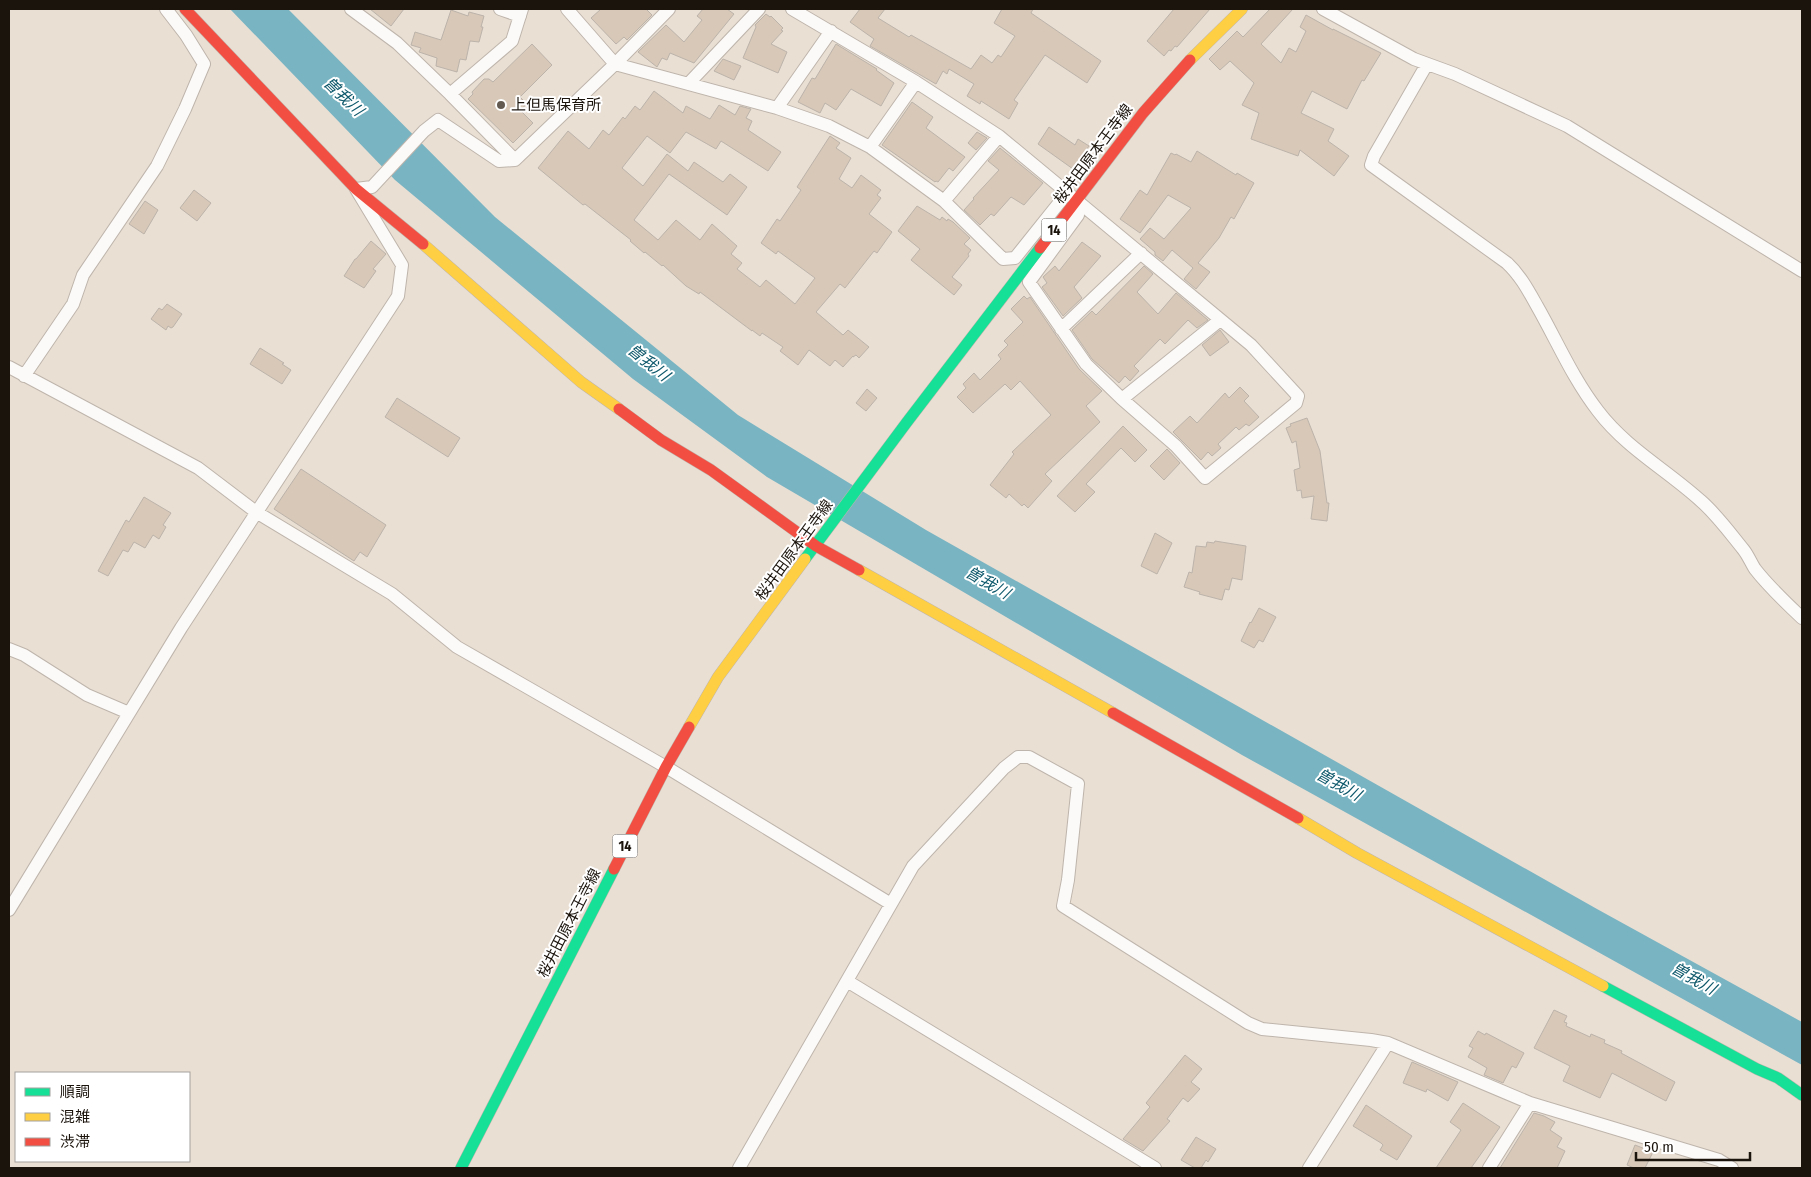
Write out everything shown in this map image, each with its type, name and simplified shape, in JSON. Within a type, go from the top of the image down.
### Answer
[{"type":"street","points":[[24,376],[73,304],[83,275],[156,166],[185,110],[204,64],[186,35],[166,9]]},
{"type":"street","points":[[185,9],[356,189],[412,234],[581,382],[661,440],[711,470],[818,544],[1357,853],[1757,1069],[1778,1078],[1802,1096]]},
{"type":"street","points":[[351,9],[397,43],[515,160]]},
{"type":"street","points":[[450,94],[512,41],[521,12],[500,9]]},
{"type":"street","points":[[567,9],[615,64],[776,108],[829,126],[870,147],[944,201],[1003,259],[1015,258],[1072,197]]},
{"type":"street","points":[[356,189],[372,186],[424,131],[438,120],[499,161],[515,160],[669,9]]},
{"type":"street","points":[[689,83],[758,9]]},
{"type":"street","points":[[792,9],[916,82],[999,136],[1251,345],[1298,396],[1296,403],[1206,478],[1176,446],[1122,399],[1086,364],[1029,282],[1078,215],[1072,197]]},
{"type":"street","name":"桜井田原本王寺線","points":[[461,1168],[666,767],[718,677],[1024,267],[1072,197],[1185,65],[1242,9]]},
{"type":"street","points":[[1323,9],[1414,59],[1456,74],[1567,126],[1802,271]]},
{"type":"street","points":[[776,108],[832,31]]},
{"type":"street","points":[[1427,64],[1374,156],[1372,165],[1507,262],[1517,272],[1553,333],[1581,386],[1599,413],[1638,453],[1700,500],[1714,514],[1737,544],[1744,549],[1754,567],[1765,581],[1802,618]]},
{"type":"street","points":[[870,147],[916,82]]},
{"type":"street","points":[[944,201],[999,136]]},
{"type":"street","points":[[9,910],[129,713],[256,512],[398,296],[402,265],[356,189]]},
{"type":"street","points":[[1062,329],[1141,253]]},
{"type":"street","points":[[1122,399],[1220,320]]},
{"type":"street","points":[[9,367],[198,468],[256,512],[392,594],[457,647],[666,767],[890,904]]},
{"type":"street","points":[[9,649],[24,655],[87,695],[129,713]]},
{"type":"street","points":[[739,1168],[913,866],[992,780],[1018,757],[1029,757],[1078,784],[1068,880],[1063,906],[1240,1017],[1262,1029],[1388,1043],[1530,1103],[1719,1160],[1732,1168]]},
{"type":"street","points":[[848,981],[1155,1168]]},
{"type":"street","points":[[1309,1168],[1388,1043]]},
{"type":"street","points":[[1489,1168],[1530,1103]]},
{"type":"water","name":"曽我川","points":[[230,9],[288,9],[495,217],[738,415],[926,530],[1597,909],[1802,1022],[1802,1065],[1242,755],[767,477],[633,379],[395,180]]},
{"type":"building","points":[[370,9],[404,9],[391,26]]},
{"type":"building","points":[[601,9],[646,9],[652,15],[627,40],[624,37],[616,44],[591,18]]},
{"type":"building","points":[[703,9],[727,9],[734,14],[694,63],[670,53],[667,60],[662,58],[657,67],[638,52],[666,25],[684,42],[702,20],[697,16]]},
{"type":"building","points":[[860,9],[885,9],[878,18],[909,37],[911,35],[971,69],[981,55],[992,63],[998,55],[1001,57],[1015,36],[994,23],[1002,9],[1033,9],[1031,13],[1101,61],[1087,83],[1045,55],[1014,100],[1018,103],[1009,119],[981,101],[980,104],[967,96],[974,84],[949,69],[947,74],[943,71],[936,84],[870,46],[874,39],[850,22]]},
{"type":"building","points":[[1174,9],[1210,9],[1177,47],[1175,46],[1171,51],[1169,50],[1164,56],[1147,41]]},
{"type":"building","points":[[1270,9],[1293,9],[1261,44],[1281,63],[1289,48],[1296,52],[1306,31],[1300,27],[1306,15],[1381,53],[1364,81],[1362,80],[1347,109],[1312,91],[1301,113],[1334,129],[1328,141],[1349,156],[1334,176],[1300,150],[1298,156],[1251,139],[1259,113],[1242,105],[1254,83],[1230,61],[1220,70],[1209,59],[1237,31],[1243,37]]},
{"type":"building","points":[[451,10],[468,16],[469,12],[484,16],[479,42],[470,41],[466,60],[460,59],[457,72],[436,66],[437,58],[419,52],[421,48],[411,45],[415,32],[441,40]]},
{"type":"building","points":[[766,14],[771,16],[783,28],[781,30],[783,31],[771,44],[787,52],[778,73],[743,58],[756,27],[755,25]]},
{"type":"building","points":[[532,44],[552,65],[520,97],[527,104],[520,110],[533,123],[513,143],[468,99],[484,79],[489,79],[493,82]]},
{"type":"building","points":[[836,44],[877,69],[894,83],[881,106],[851,89],[836,110],[825,103],[820,113],[798,102],[812,78],[815,79]]},
{"type":"building","points":[[723,59],[741,66],[734,80],[714,71]]},
{"type":"building","points":[[654,91],[683,113],[686,106],[710,119],[719,105],[735,115],[740,106],[751,109],[746,118],[752,121],[748,130],[781,152],[768,171],[721,141],[716,149],[686,132],[670,153],[647,136],[622,168],[643,186],[667,154],[688,171],[694,162],[723,182],[730,174],[747,187],[727,215],[669,174],[634,220],[658,240],[676,220],[700,240],[712,224],[737,246],[731,254],[742,263],[737,269],[760,287],[766,280],[795,304],[815,278],[778,251],[776,254],[761,243],[777,219],[780,221],[801,190],[797,187],[830,136],[840,143],[836,148],[851,158],[839,179],[852,188],[861,175],[881,190],[877,195],[881,198],[869,214],[892,232],[877,253],[874,251],[845,288],[840,284],[816,312],[843,335],[848,330],[869,347],[859,358],[856,355],[853,356],[843,367],[835,360],[830,366],[809,350],[798,365],[780,351],[783,347],[762,333],[760,336],[752,331],[700,292],[699,294],[686,286],[663,265],[644,253],[631,240],[585,204],[583,205],[538,168],[568,131],[589,149],[603,130],[609,135],[623,117],[625,119],[635,106],[640,110]]},
{"type":"building","points":[[912,102],[933,117],[926,128],[965,157],[953,171],[949,168],[938,182],[935,182],[882,145]]},
{"type":"building","points":[[1049,127],[1075,145],[1078,139],[1089,146],[1073,169],[1038,144]]},
{"type":"building","points":[[977,132],[987,138],[976,150],[968,143]]},
{"type":"building","points":[[1000,148],[1043,183],[1024,205],[1011,197],[994,216],[991,214],[980,225],[964,210],[999,170],[988,161]]},
{"type":"building","points":[[1197,151],[1236,175],[1237,173],[1254,183],[1234,219],[1231,217],[1219,238],[1198,263],[1210,272],[1196,289],[1184,279],[1193,268],[1172,250],[1163,261],[1140,239],[1150,228],[1164,239],[1191,208],[1168,195],[1140,233],[1120,219],[1140,190],[1147,195],[1171,153],[1191,162]]},
{"type":"building","points":[[194,190],[211,203],[197,221],[180,208]]},
{"type":"building","points":[[145,201],[158,210],[144,234],[129,224]]},
{"type":"building","points":[[917,206],[940,220],[942,217],[947,221],[948,219],[953,222],[970,238],[964,244],[971,250],[968,254],[969,256],[952,277],[962,285],[954,295],[911,260],[920,249],[898,231]]},
{"type":"building","points":[[371,241],[386,254],[373,269],[376,271],[364,288],[344,276],[355,259]]},
{"type":"building","points":[[1082,242],[1101,256],[1074,287],[1082,298],[1063,316],[1042,287],[1047,283],[1043,277],[1055,266],[1059,271]]},
{"type":"building","points":[[1144,266],[1153,274],[1137,292],[1158,314],[1176,293],[1208,320],[1197,328],[1188,320],[1165,344],[1160,339],[1134,366],[1139,371],[1130,381],[1125,376],[1119,383],[1092,359],[1072,330],[1092,311],[1096,315]]},
{"type":"building","points":[[1024,296],[1027,299],[1030,297],[1079,369],[1102,391],[1086,406],[1100,422],[1045,474],[1052,481],[1028,508],[1024,504],[1022,506],[1009,494],[1006,498],[990,485],[1014,454],[1012,452],[1051,415],[1020,381],[1011,390],[1005,384],[973,413],[957,397],[966,388],[963,384],[974,373],[980,380],[1001,359],[998,355],[1008,345],[1004,341],[1023,322],[1011,309]]},
{"type":"building","points":[[167,304],[182,314],[173,327],[168,326],[166,330],[151,319],[159,308],[162,310]]},
{"type":"building","points":[[1220,330],[1229,342],[1210,356],[1202,345]]},
{"type":"building","points":[[260,348],[284,363],[282,364],[291,370],[282,384],[250,364]]},
{"type":"building","points":[[1240,387],[1249,396],[1244,401],[1259,417],[1249,426],[1246,424],[1239,430],[1236,427],[1218,444],[1221,448],[1212,456],[1208,452],[1201,460],[1173,432],[1190,416],[1197,423],[1225,393],[1229,398]]},
{"type":"building","points":[[867,389],[877,398],[866,411],[856,403]]},
{"type":"building","points":[[397,398],[460,438],[448,457],[385,417]]},
{"type":"building","points":[[1307,418],[1320,451],[1327,503],[1329,503],[1327,521],[1311,519],[1314,496],[1302,498],[1301,490],[1297,491],[1294,470],[1300,468],[1296,441],[1292,443],[1286,428],[1291,426],[1290,424]]},
{"type":"building","points":[[1123,426],[1147,450],[1135,462],[1121,448],[1086,484],[1095,492],[1075,512],[1057,496]]},
{"type":"building","points":[[1167,449],[1180,463],[1164,480],[1150,466]]},
{"type":"building","points":[[301,469],[386,525],[367,557],[360,552],[354,561],[274,509]]},
{"type":"building","points":[[144,497],[171,513],[163,525],[166,527],[159,539],[153,535],[145,548],[134,542],[128,552],[123,550],[108,576],[98,571],[126,520],[129,522]]},
{"type":"building","points":[[1155,533],[1172,543],[1157,574],[1141,566]]},
{"type":"building","points":[[1215,541],[1246,546],[1242,580],[1232,578],[1229,590],[1225,589],[1222,600],[1199,594],[1200,592],[1184,587],[1189,572],[1192,573],[1196,546],[1206,547],[1207,542],[1214,543]]},
{"type":"building","points":[[1259,608],[1276,617],[1263,642],[1259,640],[1254,648],[1241,641]]},
{"type":"building","points":[[1554,1010],[1567,1016],[1564,1022],[1567,1023],[1566,1026],[1590,1037],[1591,1034],[1605,1040],[1604,1043],[1622,1051],[1621,1053],[1675,1082],[1666,1101],[1612,1073],[1600,1098],[1563,1081],[1570,1066],[1534,1048]]},
{"type":"building","points":[[1478,1031],[1485,1035],[1486,1033],[1524,1053],[1516,1068],[1512,1066],[1503,1083],[1484,1075],[1487,1068],[1468,1057],[1473,1048],[1469,1046]]},
{"type":"building","points":[[1185,1055],[1202,1069],[1191,1082],[1200,1089],[1188,1102],[1183,1098],[1167,1119],[1170,1121],[1143,1151],[1123,1139],[1150,1107],[1146,1103]]},
{"type":"building","points":[[1412,1062],[1458,1082],[1448,1101],[1427,1089],[1426,1092],[1403,1083]]},
{"type":"building","points":[[1463,1103],[1500,1127],[1471,1168],[1436,1168],[1461,1130],[1450,1122]]},
{"type":"building","points":[[1366,1105],[1412,1136],[1397,1160],[1380,1150],[1383,1145],[1381,1143],[1353,1126]]},
{"type":"building","points":[[1534,1113],[1555,1122],[1550,1130],[1562,1138],[1557,1147],[1565,1151],[1557,1168],[1500,1168]]},
{"type":"building","points":[[1196,1137],[1216,1149],[1208,1162],[1206,1160],[1201,1168],[1195,1168],[1181,1160]]},
{"type":"building","points":[[1635,1145],[1653,1152],[1645,1168],[1634,1168],[1627,1165]]},
{"type":"traffic: fast","points":[[805,559],[1040,248]]},
{"type":"traffic: fast","points":[[461,1168],[614,869]]},
{"type":"traffic: fast","points":[[1603,986],[1757,1069],[1778,1078],[1802,1095]]},
{"type":"traffic: slow","points":[[1190,60],[1242,9]]},
{"type":"traffic: slow","points":[[423,244],[581,382],[619,409]]},
{"type":"traffic: slow","points":[[689,727],[718,677],[805,559]]},
{"type":"traffic: slow","points":[[859,570],[1113,713]]},
{"type":"traffic: slow","points":[[1298,818],[1357,853],[1603,986]]},
{"type":"traffic: jam","points":[[185,9],[356,189],[423,244]]},
{"type":"traffic: jam","points":[[1040,248],[1143,113],[1190,60]]},
{"type":"traffic: jam","points":[[619,409],[661,440],[711,470],[816,546],[859,570]]},
{"type":"traffic: jam","points":[[1113,713],[1298,818]]},
{"type":"traffic: jam","points":[[614,869],[666,767],[689,727]]},
{"type":"place","name":"上但馬保育所","points":[[501,105]]}]
